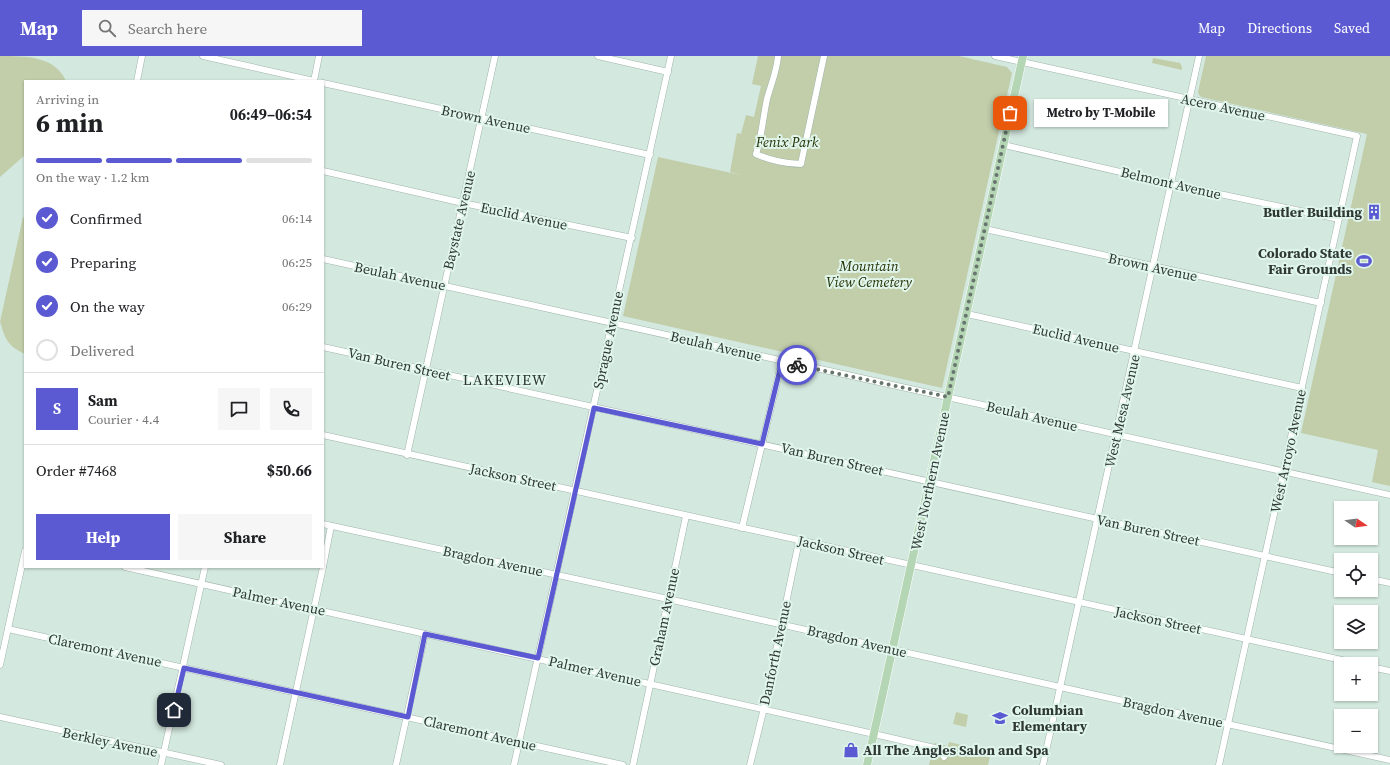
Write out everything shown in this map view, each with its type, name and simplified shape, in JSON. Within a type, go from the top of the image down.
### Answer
[{"type":"main road","name":"West Northern Avenue","points":[[868,765],[1022,59]]},
{"type":"street","points":[[137,80],[142,56]]},
{"type":"street","points":[[203,56],[310,80]]},
{"type":"street","points":[[314,80],[319,56]]},
{"type":"street","name":"Baystate Avenue","points":[[407,454],[495,56]]},
{"type":"street","points":[[598,56],[668,72]]},
{"type":"street","name":"Sprague Avenue","points":[[514,765],[632,238],[671,56]]},
{"type":"street","points":[[778,56],[775,73],[767,98],[760,144],[756,154],[763,158],[801,164],[824,56]]},
{"type":"street","name":"Acero Avenue","points":[[995,56],[1022,59],[1190,100],[1357,136]]},
{"type":"street","name":"West Mesa Avenue","points":[[1044,765],[1199,56]]},
{"type":"street","name":"Brown Avenue","points":[[324,83],[650,155]]},
{"type":"street","name":"West Arroyo Avenue","points":[[1219,765],[1357,136]]},
{"type":"street","name":"Belmont Avenue","points":[[1004,144],[1172,184],[1340,219]]},
{"type":"street","name":"Euclid Avenue","points":[[324,171],[463,203],[632,238]]},
{"type":"street","name":"Brown Avenue","points":[[985,229],[1321,303]]},
{"type":"street","name":"Beulah Avenue","points":[[324,259],[1390,495]]},
{"type":"street","name":"Euclid Avenue","points":[[967,314],[1302,388]]},
{"type":"street","name":"Van Buren Street","points":[[324,347],[1334,571]]},
{"type":"street","points":[[742,528],[782,361]]},
{"type":"street","name":"Jackson Street","points":[[324,435],[800,540],[911,566],[1334,658]]},
{"type":"street","name":"Graham Avenue","points":[[632,765],[686,516]]},
{"type":"street","name":"Bragdon Avenue","points":[[324,524],[556,574],[1390,760]]},
{"type":"street","points":[[324,562],[331,526]]},
{"type":"street","name":"Danforth Avenue","points":[[750,765],[764,708],[800,540]]},
{"type":"street","points":[[0,665],[24,556]]},
{"type":"street","name":"Palmer Avenue","points":[[130,568],[764,708],[939,749],[944,757]]},
{"type":"street","points":[[161,765],[184,668],[205,568]]},
{"type":"street","points":[[280,765],[323,568]]},
{"type":"street","points":[[1378,581],[1390,584]]},
{"type":"street","name":"Claremont Avenue","points":[[8,629],[623,765]]},
{"type":"street","points":[[396,765],[408,717],[425,634]]},
{"type":"street","points":[[1378,668],[1390,671]]},
{"type":"street","name":"Berkley Avenue","points":[[0,717],[221,765]]},
{"type":"green space","points":[[0,56],[20,56],[39,59],[55,67],[65,80],[24,80],[24,156],[0,177]]},
{"type":"green space","name":"Mountain View Cemetery","points":[[758,56],[959,56],[1007,67],[1012,73],[942,388],[623,316],[658,157],[741,175],[730,172],[737,133],[741,134],[746,115],[754,117],[761,86],[752,84]]},
{"type":"green space","name":"Colorado State Fair Grounds","points":[[1206,56],[1390,56],[1390,486],[1372,482],[1378,450],[1301,433],[1367,134],[1201,97],[1198,92]]},
{"type":"green space","points":[[1153,58],[1180,63],[1182,70],[1152,63]]},
{"type":"green space","points":[[24,217],[24,354],[15,349],[10,344],[3,332],[0,322]]},
{"type":"green space","points":[[956,712],[968,715],[966,727],[953,724]]},
{"type":"green space","points":[[949,742],[991,752],[988,765],[929,765],[934,743],[948,746]]},
{"type":"way so far","points":[[797,365],[948,397],[1010,113]]},
{"type":"place","name":"Metro by T-Mobile","points":[[1010,113]]},
{"type":"place","name":"Butler Building","points":[[1374,212]]},
{"type":"place","name":"Colorado State Fair Grounds","points":[[1364,261]]},
{"type":"place","name":"Columbian Elementary","points":[[1000,718]]},
{"type":"place","name":"All The Angles Salon and Spa","points":[[851,750]]},
{"type":"district","name":"LAKEVIEW","points":[[505,380]]},
{"type":"route","points":[[174,710],[184,668],[408,717],[425,634],[538,658],[594,408],[762,444],[782,361],[797,365]]},
{"type":"park label","name":"Fenix Park","points":[[787,142]]}]
